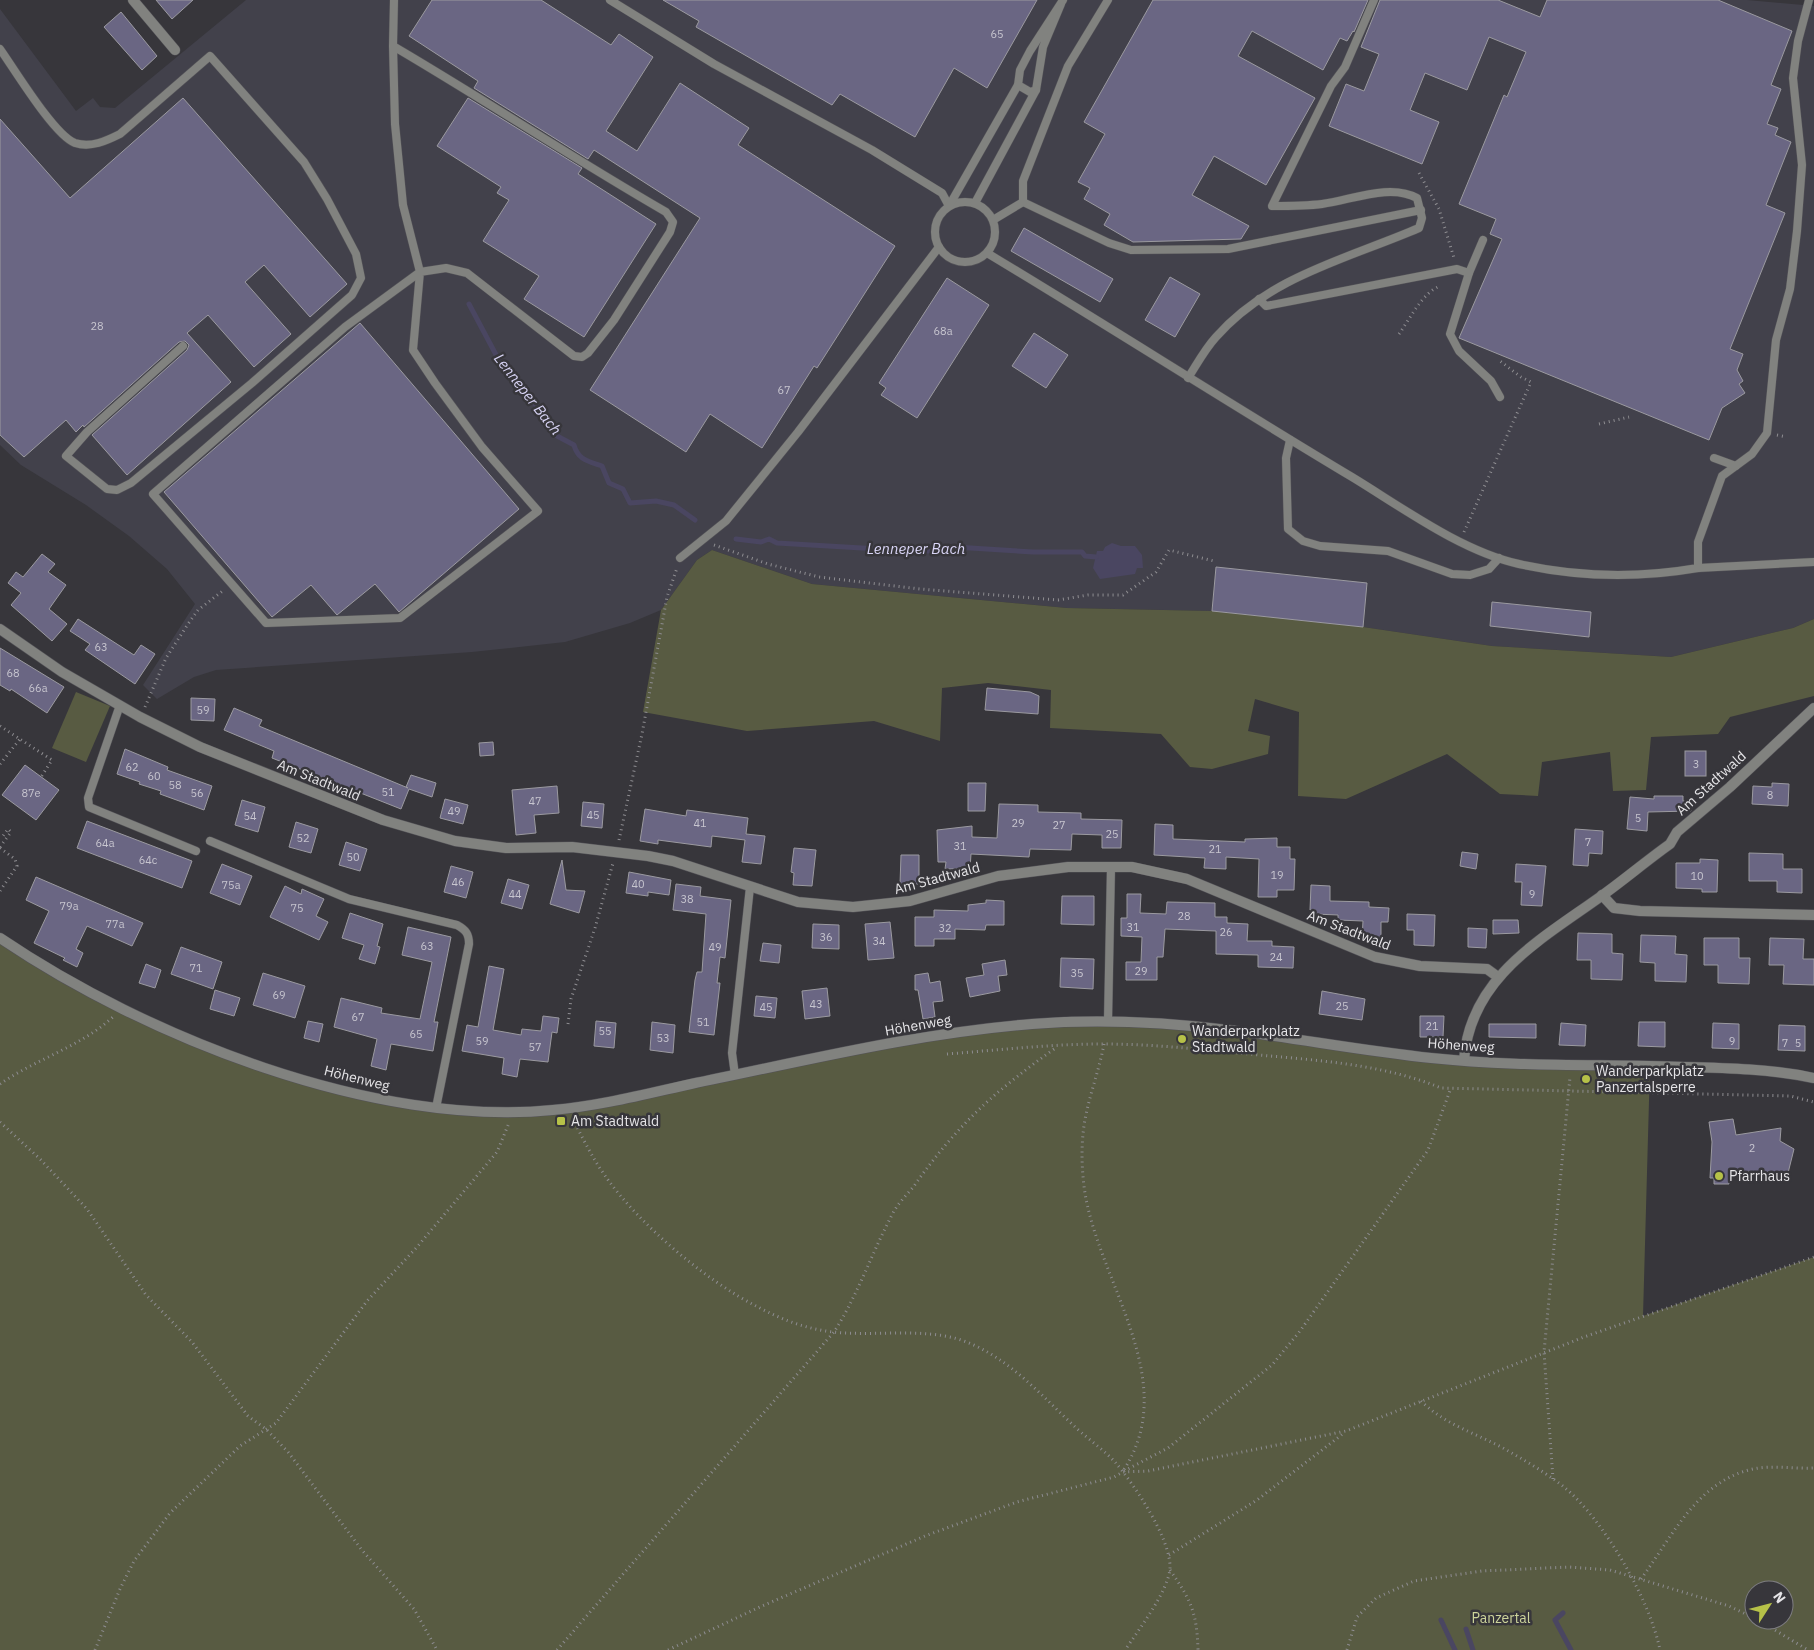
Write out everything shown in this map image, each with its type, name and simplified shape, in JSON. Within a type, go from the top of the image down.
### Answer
[{"type":"street","points":[[133,0],[175,50]]},
{"type":"street","name":"Am Stadtwald","points":[[0,629],[62,672],[140,717],[200,747],[409,829],[455,841],[481,845],[544,849],[572,847],[617,851],[673,861],[798,902],[836,907],[872,907],[910,902],[998,876],[1068,867],[1154,870],[1187,879],[1375,957],[1420,966],[1487,969],[1498,976]]},
{"type":"street","name":"Am Stadtwald","points":[[1464,1060],[1466,1041],[1474,1019],[1481,1002],[1498,976],[1520,955],[1670,844],[1684,826],[1730,787],[1814,708]]},
{"type":"street","points":[[1602,895],[1614,908],[1640,911],[1814,915]]},
{"type":"street","name":"Höhenweg","points":[[0,938],[75,984],[122,1008],[195,1041],[279,1072],[351,1093],[436,1108],[510,1112],[568,1108],[953,1032],[1033,1024],[1108,1021],[1226,1029],[1422,1057],[1571,1064],[1732,1068],[1814,1078]]},
{"type":"lane","points":[[393,46],[582,163],[666,212],[673,222],[670,232],[614,320],[588,353],[582,357],[574,356],[467,273],[446,268],[420,272],[345,327],[153,494],[266,623],[397,619],[406,615],[538,511],[482,447],[413,350],[420,272],[403,205],[395,124],[393,46],[394,0]]},
{"type":"lane","points":[[610,0],[707,60],[872,150],[942,193],[949,206]]},
{"type":"lane","points":[[1023,202],[1023,181],[1068,66],[1108,0]]},
{"type":"lane","points":[[1188,378],[1214,338],[1259,299],[1288,281],[1316,268],[1419,228],[1421,210],[1417,198],[1407,192],[1386,192],[1322,204],[1272,206],[1331,86],[1346,68],[1374,0]]},
{"type":"lane","points":[[1698,568],[1698,542],[1722,476],[1752,454],[1767,434],[1776,340],[1790,289],[1802,166],[1794,78],[1798,41],[1809,0]]},
{"type":"lane","points":[[949,206],[962,202],[975,204],[989,213],[993,220],[995,238],[987,254],[980,259],[961,262],[952,260],[939,247],[935,232],[936,224],[949,206],[1018,85],[1020,70],[1030,51],[1062,2]]},
{"type":"lane","points":[[975,204],[1036,90],[1043,48],[1062,2]]},
{"type":"lane","points":[[0,50],[54,124],[74,142],[86,145],[104,142],[120,134],[210,56],[304,162],[349,238],[356,254],[361,278],[352,295],[252,383],[131,483],[117,490],[107,489],[66,456],[87,432],[183,346]]},
{"type":"lane","points":[[1018,85],[1030,92],[1036,90]]},
{"type":"lane","points":[[1023,202],[1109,243],[1131,250],[1228,248],[1421,210]]},
{"type":"lane","points":[[993,220],[1023,202]]},
{"type":"lane","points":[[1483,240],[1469,273],[1452,323],[1452,341],[1458,352],[1491,381],[1500,397]]},
{"type":"lane","points":[[680,558],[726,522],[798,432],[939,247]]},
{"type":"lane","points":[[987,254],[1086,313],[1290,440],[1460,541],[1499,558],[1518,564],[1562,571],[1606,574],[1669,573],[1698,568],[1814,562]]},
{"type":"lane","points":[[1259,299],[1266,306],[1457,269],[1469,273]]},
{"type":"lane","points":[[1290,440],[1286,458],[1288,529],[1303,542],[1320,546],[1388,551],[1452,574],[1470,575],[1489,569],[1499,558]]},
{"type":"lane","points":[[1714,458],[1736,466]]},
{"type":"lane","points":[[120,706],[88,798],[89,807],[196,851]]},
{"type":"lane","points":[[210,841],[349,898],[457,925],[465,929],[469,936],[469,944],[436,1108]]},
{"type":"lane","points":[[1108,1021],[1111,867]]},
{"type":"lane","points":[[735,1075],[733,1045],[750,887]]},
{"type":"path","points":[[1419,173],[1439,209],[1457,269]]},
{"type":"path","points":[[1399,334],[1434,288],[1442,285]]},
{"type":"path","points":[[1460,541],[1531,382],[1500,361]]},
{"type":"path","points":[[1598,424],[1629,417]]},
{"type":"path","points":[[704,541],[768,564],[819,577],[920,590],[1058,600],[1088,595],[1123,595],[1156,572],[1169,550],[1214,561]]},
{"type":"path","points":[[568,1024],[570,1000],[595,928],[617,851],[642,734],[667,596],[680,558]]},
{"type":"path","points":[[140,717],[166,658],[193,617],[198,610],[232,583]]},
{"type":"path","points":[[0,726],[52,760],[41,777]]},
{"type":"path","points":[[0,764],[20,738]]},
{"type":"path","points":[[0,892],[17,866],[14,859],[0,847],[11,832],[8,829],[3,836]]},
{"type":"path","points":[[0,1084],[44,1058],[87,1037],[122,1008]]},
{"type":"path","points":[[1104,1044],[1086,1113],[1082,1162],[1088,1207],[1124,1310],[1142,1382],[1143,1424],[1133,1455],[1122,1472]]},
{"type":"path","points":[[947,1054],[1104,1044],[1310,1060],[1406,1076],[1441,1088],[1790,1096],[1814,1102]]},
{"type":"path","points":[[557,1650],[834,1332],[852,1300],[894,1210],[926,1167],[972,1114],[1014,1078],[1058,1047]]},
{"type":"path","points":[[1553,1479],[1544,1352],[1571,1064]]},
{"type":"path","points":[[668,1650],[762,1606],[925,1536],[1017,1502],[1114,1477],[1168,1448],[1272,1365],[1300,1331],[1428,1150],[1451,1088]]},
{"type":"path","points":[[568,1108],[587,1147],[607,1178],[630,1206],[680,1254],[756,1307],[810,1328],[834,1332],[918,1334],[955,1338],[975,1345],[996,1356],[1016,1371],[1103,1451],[1122,1472],[1148,1512],[1169,1555],[1170,1569],[1154,1605],[1126,1650]]},
{"type":"path","points":[[95,1650],[127,1575],[157,1529],[170,1513],[240,1446],[276,1423],[367,1301],[417,1247],[497,1152],[509,1125],[510,1112]]},
{"type":"path","points":[[0,1122],[40,1159],[87,1209],[146,1295],[192,1342],[248,1416],[267,1430],[288,1452],[361,1549],[414,1609],[437,1650]]},
{"type":"path","points":[[1122,1472],[1148,1471],[1346,1431],[1544,1352],[1814,1257]]},
{"type":"path","points":[[1420,1401],[1444,1420],[1502,1447],[1553,1479],[1579,1501],[1631,1575],[1643,1600],[1660,1650]]},
{"type":"path","points":[[1169,1555],[1257,1500],[1346,1431]]},
{"type":"path","points":[[1641,1579],[1684,1514],[1713,1488],[1733,1476],[1754,1469],[1814,1468]]},
{"type":"path","points":[[1347,1650],[1357,1617],[1376,1598],[1414,1581],[1482,1571],[1569,1567],[1610,1570],[1631,1575],[1656,1586],[1681,1590],[1729,1606],[1744,1613]]},
{"type":"path","points":[[1170,1569],[1189,1598],[1197,1631],[1198,1650]]},
{"type":"path","points":[[1775,1630],[1808,1650]]},
{"type":"shaded area","points":[[246,0],[1747,0],[1814,6],[1814,619],[1793,628],[1671,657],[1492,646],[1363,627],[1212,611],[1067,608],[812,584],[712,550],[697,560],[661,610],[630,623],[565,642],[472,652],[216,670],[194,677],[157,699],[143,685],[195,604],[167,569],[129,536],[86,505],[21,465],[0,445],[0,9],[76,111],[93,98],[100,107],[115,108]]},
{"type":"shaded area","points":[[1112,543],[1121,546],[1135,546],[1142,555],[1143,568],[1137,568],[1135,574],[1100,579],[1093,568],[1097,551],[1103,551],[1105,547]]},
{"type":"green space","points":[[712,550],[812,584],[1067,608],[1212,611],[1363,627],[1492,646],[1671,657],[1793,628],[1814,619],[1814,696],[1730,717],[1718,734],[1651,737],[1646,790],[1613,791],[1610,752],[1542,762],[1538,796],[1500,794],[1447,754],[1346,799],[1298,796],[1299,712],[1255,699],[1248,731],[1270,736],[1268,754],[1212,769],[1190,767],[1161,734],[1050,728],[1051,690],[988,683],[942,688],[940,741],[874,721],[747,731],[643,712],[661,610],[697,560]]},
{"type":"green space","points":[[76,692],[110,706],[86,762],[52,748]]},
{"type":"green space","name":"Panzertal","points":[[0,938],[122,1008],[279,1071],[436,1108],[550,1111],[900,1041],[1108,1021],[1432,1058],[1650,1065],[1643,1316],[1814,1257],[1814,1650],[0,1650]]},
{"type":"building","points":[[156,0],[193,0],[172,19]]},
{"type":"building","points":[[432,0],[541,0],[611,45],[619,34],[653,57],[606,131],[637,151],[680,83],[749,128],[738,145],[895,246],[817,368],[814,366],[762,448],[710,414],[686,452],[590,390],[700,218],[594,150],[588,159],[474,88],[478,81],[409,36]]},
{"type":"building","points":[[663,0],[1037,0],[987,88],[954,68],[915,137],[840,94],[832,105],[696,27],[699,21]]},
{"type":"building","points":[[1153,0],[1368,0],[1354,32],[1347,41],[1340,38],[1323,70],[1252,31],[1238,56],[1315,98],[1266,185],[1214,156],[1192,195],[1249,226],[1241,239],[1133,242],[1104,225],[1110,214],[1084,199],[1090,188],[1078,182],[1105,134],[1084,122]]},
{"type":"building","points":[[1380,0],[1498,0],[1540,17],[1547,0],[1718,0],[1792,31],[1771,85],[1781,89],[1767,124],[1778,128],[1775,135],[1791,142],[1766,205],[1785,213],[1730,349],[1743,354],[1737,370],[1743,381],[1739,384],[1745,393],[1722,408],[1709,440],[1459,338],[1502,239],[1490,234],[1496,219],[1459,204],[1504,95],[1507,97],[1526,52],[1489,37],[1467,90],[1425,73],[1410,110],[1439,122],[1422,164],[1329,126],[1346,84],[1364,91],[1379,54],[1361,47]]},
{"type":"building","points":[[121,12],[157,56],[142,70],[104,27]]},
{"type":"building","points":[[183,98],[347,284],[310,317],[264,265],[245,282],[291,334],[254,367],[208,315],[187,333],[231,382],[127,475],[92,435],[187,350],[189,345],[185,341],[179,342],[84,427],[83,425],[76,432],[66,420],[24,457],[0,435],[0,119],[70,198]]},
{"type":"building","points":[[468,98],[582,168],[578,174],[656,224],[584,337],[524,299],[539,276],[483,241],[509,200],[497,193],[501,187],[437,146]]},
{"type":"building","points":[[1024,228],[1113,279],[1100,302],[1011,251]]},
{"type":"building","points":[[1170,277],[1200,294],[1175,337],[1145,320]]},
{"type":"building","points":[[947,278],[989,305],[917,418],[881,395],[886,388],[879,383]]},
{"type":"building","points":[[360,323],[519,509],[399,612],[375,584],[337,615],[311,585],[272,617],[164,492]]},
{"type":"building","points":[[1034,333],[1068,355],[1046,388],[1012,366]]},
{"type":"building","points":[[42,554],[55,564],[48,572],[66,585],[49,609],[67,624],[52,641],[11,605],[21,593],[8,583],[16,572],[23,577]]},
{"type":"building","points":[[1216,567],[1367,583],[1363,627],[1212,611]]},
{"type":"building","points":[[1492,602],[1591,612],[1589,637],[1490,626]]},
{"type":"building","points":[[78,619],[134,655],[141,645],[155,654],[135,684],[85,650],[90,644],[70,631]]},
{"type":"building","points":[[0,648],[64,687],[47,713],[11,689],[10,691],[0,685]]},
{"type":"building","points":[[987,688],[1030,692],[1039,696],[1038,714],[985,710]]},
{"type":"building","points":[[191,698],[215,699],[214,721],[191,720]]},
{"type":"building","points":[[234,708],[262,720],[259,726],[408,788],[406,787],[411,775],[436,783],[432,797],[409,789],[401,809],[272,758],[274,751],[224,730]]},
{"type":"building","points":[[493,742],[494,755],[480,756],[479,743]]},
{"type":"building","points":[[125,749],[168,767],[167,770],[212,786],[204,810],[160,794],[161,791],[117,774]]},
{"type":"building","points":[[1685,751],[1706,751],[1706,776],[1685,776]]},
{"type":"building","points":[[25,765],[59,790],[36,820],[2,795]]},
{"type":"building","points":[[968,783],[986,783],[985,811],[968,811]]},
{"type":"building","points":[[1772,783],[1789,784],[1788,806],[1752,804],[1753,786],[1772,787]]},
{"type":"building","points":[[557,786],[559,813],[534,815],[536,833],[516,835],[512,790]]},
{"type":"building","points":[[1654,796],[1683,796],[1683,801],[1691,802],[1691,811],[1648,812],[1647,831],[1627,829],[1630,797],[1654,799]]},
{"type":"building","points":[[445,799],[468,805],[463,824],[440,818]]},
{"type":"building","points":[[242,800],[265,807],[258,832],[235,825]]},
{"type":"building","points":[[583,802],[604,804],[602,828],[581,826]]},
{"type":"building","points":[[999,804],[1038,805],[1038,812],[1081,813],[1081,819],[1122,820],[1121,848],[1102,848],[1102,835],[1072,834],[1071,850],[1030,849],[1029,857],[971,854],[970,869],[945,869],[946,862],[938,862],[937,830],[972,826],[972,837],[997,838]]},
{"type":"building","points":[[645,809],[686,816],[687,810],[748,818],[746,834],[765,836],[761,864],[742,862],[745,840],[712,836],[711,847],[658,840],[658,844],[640,841]]},
{"type":"building","points":[[87,821],[192,861],[182,888],[77,848]]},
{"type":"building","points":[[296,822],[318,829],[311,853],[289,847]]},
{"type":"building","points":[[1155,824],[1173,825],[1173,839],[1245,842],[1245,839],[1277,838],[1277,847],[1290,847],[1290,859],[1295,859],[1294,890],[1277,890],[1277,897],[1258,897],[1259,859],[1226,857],[1226,869],[1204,868],[1205,858],[1154,855]]},
{"type":"building","points":[[1575,829],[1603,831],[1602,854],[1589,853],[1588,866],[1573,865]]},
{"type":"building","points":[[346,842],[367,849],[360,871],[339,865]]},
{"type":"building","points":[[794,848],[816,850],[812,886],[793,885],[794,873],[791,872]]},
{"type":"building","points":[[1462,852],[1478,854],[1476,869],[1460,866]]},
{"type":"building","points":[[1749,853],[1783,854],[1783,869],[1802,869],[1802,893],[1777,892],[1777,881],[1749,881]]},
{"type":"building","points":[[901,855],[919,855],[919,884],[900,884]]},
{"type":"building","points":[[1700,859],[1718,860],[1717,892],[1702,892],[1702,889],[1676,888],[1676,863],[1700,863]]},
{"type":"building","points":[[562,860],[566,890],[585,891],[579,913],[550,904]]},
{"type":"building","points":[[222,864],[252,876],[240,905],[210,893]]},
{"type":"building","points":[[1516,864],[1546,866],[1542,906],[1521,905],[1522,882],[1515,882]]},
{"type":"building","points":[[451,866],[473,872],[466,898],[444,892]]},
{"type":"building","points":[[629,872],[671,880],[669,895],[648,892],[648,896],[626,893]]},
{"type":"building","points":[[36,877],[143,923],[132,946],[87,926],[76,949],[83,953],[77,967],[63,960],[65,958],[34,943],[49,911],[26,900]]},
{"type":"building","points":[[508,879],[529,885],[522,909],[501,903]]},
{"type":"building","points":[[676,884],[701,887],[700,896],[731,900],[725,958],[720,957],[717,983],[720,983],[714,1035],[689,1032],[695,980],[697,972],[702,972],[706,914],[673,910]]},
{"type":"building","points":[[1311,885],[1330,886],[1330,901],[1369,902],[1369,907],[1389,908],[1388,922],[1381,922],[1381,938],[1362,938],[1363,921],[1338,920],[1338,915],[1315,914],[1315,910],[1310,910]]},
{"type":"building","points":[[285,886],[301,894],[302,889],[324,899],[316,916],[328,922],[319,940],[270,917]]},
{"type":"building","points":[[1127,894],[1141,894],[1140,913],[1166,914],[1167,902],[1215,903],[1215,917],[1227,917],[1227,923],[1248,924],[1247,941],[1272,941],[1272,946],[1294,947],[1293,968],[1258,967],[1258,955],[1216,954],[1216,931],[1165,929],[1163,957],[1157,957],[1157,980],[1126,980],[1126,962],[1141,962],[1142,937],[1121,936],[1121,918],[1127,918]]},
{"type":"building","points":[[1062,896],[1094,896],[1094,925],[1061,924]]},
{"type":"building","points":[[986,900],[1004,901],[1004,925],[986,925],[985,930],[955,929],[955,939],[934,939],[934,946],[915,946],[915,917],[934,917],[934,910],[968,911],[968,905],[986,903]]},
{"type":"building","points":[[350,913],[383,924],[377,946],[380,947],[375,964],[359,959],[364,945],[342,938]]},
{"type":"building","points":[[1407,914],[1435,915],[1434,946],[1414,945],[1414,930],[1407,930]]},
{"type":"building","points":[[1493,920],[1518,920],[1519,933],[1493,934]]},
{"type":"building","points":[[890,922],[894,958],[868,960],[865,924]]},
{"type":"building","points":[[813,924],[839,925],[839,949],[812,948]]},
{"type":"building","points":[[408,927],[451,937],[434,1022],[438,1022],[433,1051],[391,1044],[386,1070],[371,1066],[377,1039],[334,1027],[341,998],[382,1008],[381,1013],[420,1019],[432,962],[402,955]]},
{"type":"building","points":[[1468,928],[1487,929],[1486,948],[1468,947]]},
{"type":"building","points":[[1578,933],[1612,934],[1612,953],[1623,954],[1622,980],[1591,979],[1591,960],[1577,960]]},
{"type":"building","points":[[1641,935],[1676,936],[1675,954],[1687,955],[1686,982],[1655,981],[1655,963],[1640,962]]},
{"type":"building","points":[[1704,938],[1739,938],[1739,958],[1750,958],[1749,984],[1718,983],[1718,965],[1704,965]]},
{"type":"building","points":[[1770,938],[1804,939],[1803,959],[1814,959],[1814,985],[1783,984],[1784,965],[1769,965]]},
{"type":"building","points":[[763,943],[781,945],[779,963],[760,961]]},
{"type":"building","points":[[181,947],[222,962],[213,989],[171,974]]},
{"type":"building","points":[[1061,958],[1094,959],[1093,989],[1060,987]]},
{"type":"building","points":[[1005,960],[1007,975],[998,976],[1000,991],[970,997],[966,978],[984,975],[982,964]]},
{"type":"building","points":[[146,964],[161,970],[155,988],[139,983]]},
{"type":"building","points":[[489,966],[504,969],[493,1030],[521,1035],[522,1029],[541,1031],[543,1016],[559,1018],[557,1033],[552,1032],[548,1062],[520,1059],[517,1077],[502,1074],[504,1058],[462,1051],[467,1025],[478,1027]]},
{"type":"building","points":[[263,973],[305,986],[295,1018],[253,1005]]},
{"type":"building","points":[[928,973],[930,983],[940,981],[943,1001],[933,1002],[935,1017],[923,1019],[918,990],[915,990],[915,975]]},
{"type":"building","points":[[827,988],[830,1016],[805,1019],[802,991]]},
{"type":"building","points":[[215,990],[240,998],[234,1016],[210,1009]]},
{"type":"building","points":[[1322,991],[1365,999],[1362,1020],[1319,1014]]},
{"type":"building","points":[[756,996],[777,998],[775,1018],[754,1016]]},
{"type":"building","points":[[1420,1016],[1444,1016],[1443,1037],[1420,1037]]},
{"type":"building","points":[[308,1021],[323,1024],[319,1042],[304,1038]]},
{"type":"building","points":[[596,1021],[616,1023],[614,1048],[594,1046]]},
{"type":"building","points":[[652,1022],[675,1025],[673,1053],[650,1050]]},
{"type":"building","points":[[1639,1022],[1665,1022],[1665,1047],[1638,1046]]},
{"type":"building","points":[[1561,1023],[1586,1025],[1585,1046],[1559,1045]]},
{"type":"building","points":[[1713,1023],[1739,1024],[1739,1049],[1712,1048]]},
{"type":"building","points":[[1489,1024],[1536,1024],[1536,1038],[1489,1037]]},
{"type":"building","points":[[1779,1025],[1805,1026],[1805,1051],[1778,1050]]},
{"type":"building","points":[[1733,1119],[1736,1135],[1781,1128],[1780,1141],[1794,1149],[1788,1173],[1729,1171],[1729,1184],[1714,1184],[1714,1178],[1710,1178],[1712,1142],[1709,1122]]},
{"type":"waterway","name":"Lenneper Bach","points":[[469,304],[502,366],[554,426],[557,436],[574,445],[581,457],[602,466],[609,483],[623,489],[630,503],[656,501],[674,505],[695,520]]},
{"type":"waterway","name":"Lenneper Bach","points":[[736,539],[761,542],[769,539],[777,543],[896,550],[905,547],[928,551],[955,547],[1033,552],[1082,552],[1085,556],[1096,557]]},
{"type":"waterway","points":[[1563,1613],[1555,1620],[1571,1650]]},
{"type":"waterway","points":[[1441,1620],[1455,1650]]},
{"type":"waterway","points":[[1466,1629],[1473,1650]]},
{"type":"place","name":"Wanderparkplatz Stadtwald","points":[[1182,1039]]},
{"type":"place","name":"Wanderparkplatz Panzertalsperre","points":[[1586,1079]]},
{"type":"place","name":"Am Stadtwald","points":[[561,1121]]},
{"type":"place","name":"Pfarrhaus","points":[[1719,1176]]}]
